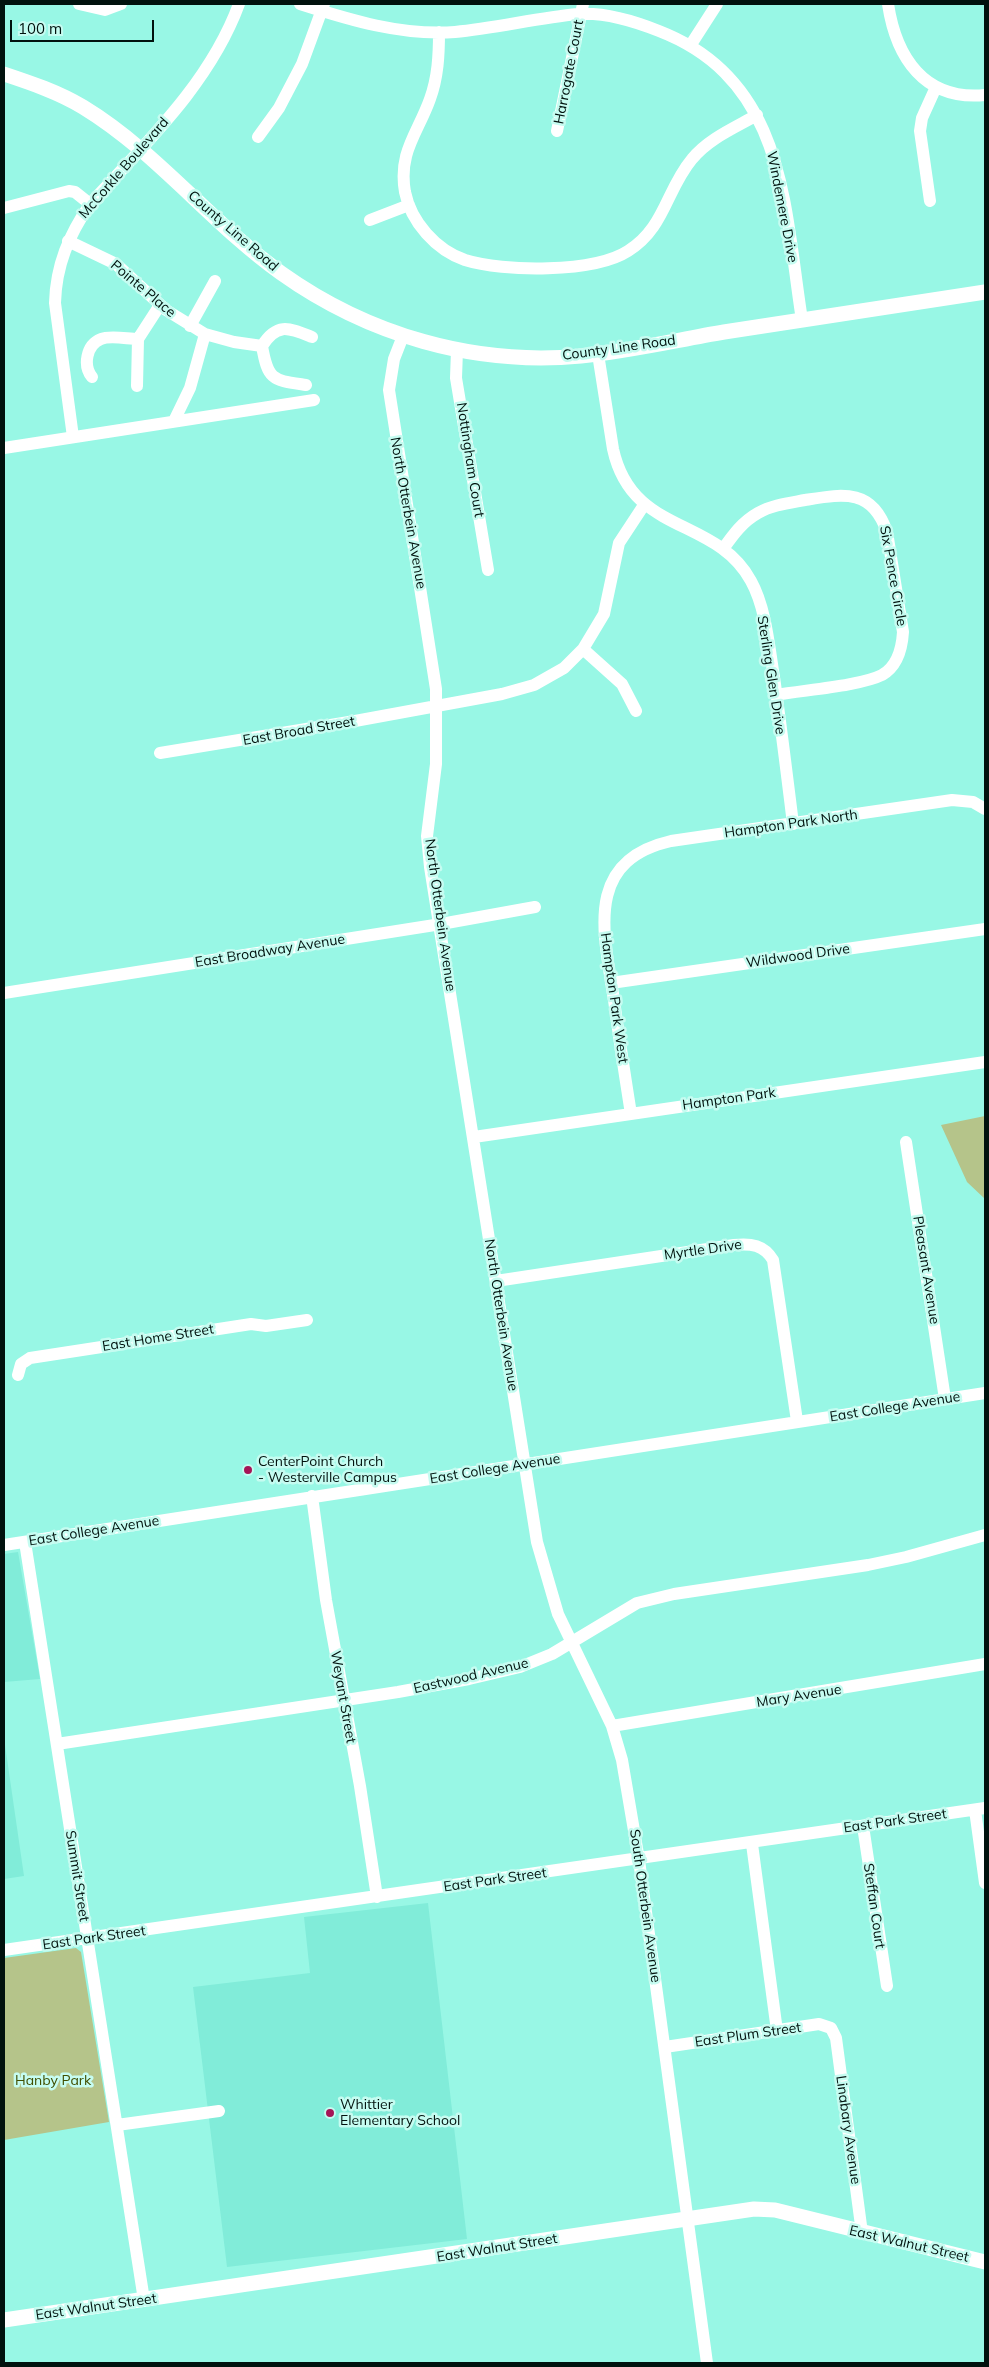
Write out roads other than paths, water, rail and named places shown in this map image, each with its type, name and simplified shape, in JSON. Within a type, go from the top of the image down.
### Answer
[{"type":"main road","name":"County Line Road","points":[[4,74],[32,83],[71,100],[107,123],[280,272],[330,304],[403,336],[458,350],[507,358],[598,354],[985,292]]},
{"type":"main road","name":"East Walnut Street","points":[[4,2320],[754,2209],[775,2210],[985,2262]]},
{"type":"street","points":[[79,4],[105,10],[121,4]]},
{"type":"street","name":"McCorkle Boulevard","points":[[73,437],[55,303],[59,267],[68,241],[90,204],[139,150],[202,75],[227,33],[239,4]]},
{"type":"street","name":"Windemere Drive","points":[[300,4],[322,7],[376,26],[411,32],[439,32],[582,9],[632,20],[678,38],[704,55],[736,85],[757,115],[770,142],[778,172],[802,320]]},
{"type":"street","points":[[690,46],[717,4]]},
{"type":"street","points":[[888,4],[894,36],[905,58],[926,80],[936,87],[957,93],[985,95]]},
{"type":"street","points":[[258,137],[279,108],[302,64],[322,7]]},
{"type":"street","name":"Harrogate Court","points":[[557,131],[582,9]]},
{"type":"street","points":[[439,32],[438,68],[430,99],[409,142],[405,157],[404,178],[409,205],[416,219],[433,241],[465,260],[528,267],[591,264],[627,252],[644,239],[658,222],[690,161],[696,154],[712,140],[757,115]]},
{"type":"street","points":[[930,201],[920,131],[922,118],[936,87]]},
{"type":"street","points":[[4,208],[69,191],[75,192],[90,204]]},
{"type":"street","points":[[370,220],[409,205]]},
{"type":"street","name":"Pointe Place","points":[[68,241],[116,264],[160,305],[190,326],[205,334],[234,342],[262,346]]},
{"type":"street","name":"Pointe Place","points":[[190,326],[215,281]]},
{"type":"street","points":[[137,386],[138,339],[160,305]]},
{"type":"street","points":[[306,385],[277,380],[271,376],[266,368],[262,346],[269,335],[282,328],[312,337]]},
{"type":"street","points":[[174,421],[190,388],[205,334]]},
{"type":"street","name":"North Otterbein Avenue","points":[[403,336],[390,374],[390,403],[438,706],[436,764],[427,836],[524,1465]]},
{"type":"street","points":[[92,377],[87,366],[87,359],[95,343],[102,338],[138,339]]},
{"type":"street","name":"Nottingham Court","points":[[458,350],[456,378],[488,570]]},
{"type":"street","name":"Sterling Glen Drive","points":[[598,354],[616,463],[627,485],[644,505],[723,549],[751,581],[766,628],[793,824]]},
{"type":"street","points":[[4,448],[314,400]]},
{"type":"street","name":"Six Pence Circle","points":[[723,549],[745,522],[758,513],[787,503],[848,495],[869,503],[883,521],[903,632],[902,646],[897,660],[882,675],[862,681],[776,695]]},
{"type":"street","name":"East Broad Street","points":[[160,753],[438,706],[502,694],[534,685],[564,668],[583,649],[604,614],[619,543],[644,505]]},
{"type":"street","points":[[583,649],[622,684],[636,711]]},
{"type":"street","name":"Hampton Park North","points":[[611,884],[629,861],[643,850],[659,844],[952,800],[973,802],[985,809]]},
{"type":"street","name":"Hampton Park West","points":[[611,884],[602,919],[631,1114]]},
{"type":"street","name":"East Broadway Avenue","points":[[4,993],[440,924],[535,907]]},
{"type":"street","name":"Wildwood Drive","points":[[611,983],[985,929]]},
{"type":"street","name":"Hampton Park","points":[[474,1137],[985,1062]]},
{"type":"street","name":"Pleasant Avenue","points":[[906,1142],[945,1399]]},
{"type":"street","name":"Myrtle Drive","points":[[496,1281],[734,1244],[745,1243],[763,1248],[773,1260],[798,1422]]},
{"type":"street","name":"East Home Street","points":[[18,1375],[21,1364],[30,1358],[251,1324],[266,1326],[307,1320]]},
{"type":"street","name":"East College Avenue","points":[[4,1545],[985,1392]]},
{"type":"street","name":"South Otterbein Avenue","points":[[524,1465],[546,1577],[558,1614],[612,1726],[622,1760],[639,1860],[708,2363]]},
{"type":"street","name":"Weyant Street","points":[[312,1496],[326,1600],[377,1897]]},
{"type":"street","name":"Eastwood Avenue","points":[[57,1744],[344,1700],[460,1680],[520,1667],[552,1654],[637,1603],[655,1598],[868,1565],[906,1557],[985,1534]]},
{"type":"street","name":"Summit Street","points":[[25,1542],[144,2300]]},
{"type":"street","name":"Mary Avenue","points":[[612,1726],[985,1664]]},
{"type":"street","points":[[980,1809],[985,1883]]},
{"type":"street","name":"East Park Street","points":[[4,1950],[752,1844],[980,1809]]},
{"type":"street","name":"Steffan Court","points":[[863,1826],[887,1986]]},
{"type":"street","points":[[752,1844],[777,2031]]},
{"type":"street","name":"East Plum Street","points":[[665,2047],[819,2024],[831,2028]]},
{"type":"street","name":"Linabary Avenue","points":[[831,2028],[836,2038],[862,2233]]},
{"type":"street","points":[[117,2126],[219,2111]]},
{"type":"place","name":"CenterPoint Church - Westerville Campus","points":[[248,1470]]},
{"type":"place","name":"Whittier Elementary School","points":[[330,2113]]},
{"type":"park label","name":"Hanby Park","points":[[53,2081]]}]
